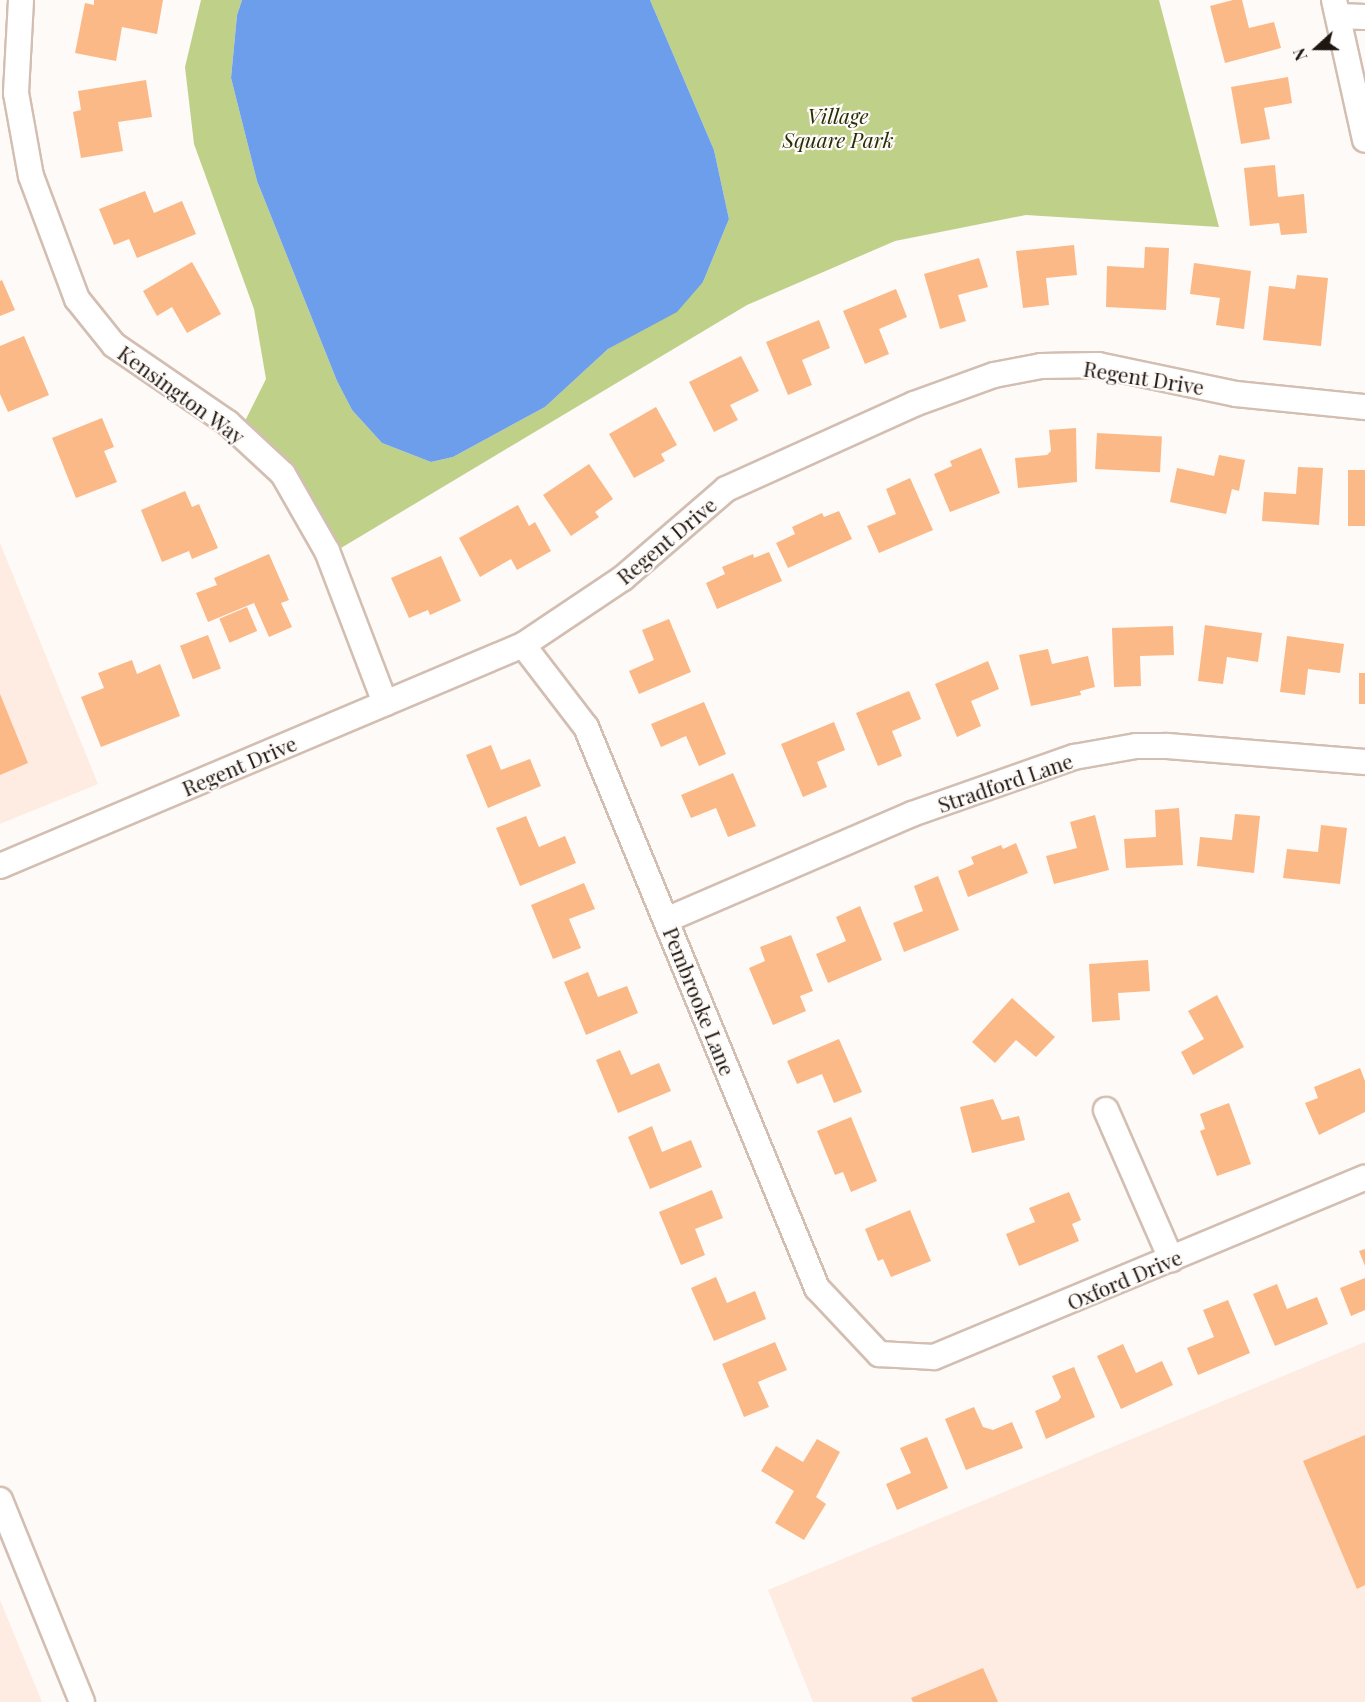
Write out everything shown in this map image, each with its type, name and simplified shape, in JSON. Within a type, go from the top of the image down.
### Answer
[{"type":"street","name":"Kensington Way","points":[[21,0],[16,93],[31,176],[77,299],[114,345],[228,423],[283,474],[327,551],[385,703]]},
{"type":"street","points":[[1365,17],[1336,8],[1365,140]]},
{"type":"street","name":"Regent Drive","points":[[0,866],[524,645],[623,578],[726,489],[914,404],[994,375],[1041,366],[1098,365],[1236,394],[1365,406]]},
{"type":"street","name":"Pembrooke Lane","points":[[524,645],[586,727],[818,1288],[879,1354]]},
{"type":"street","name":"Stradford Lane","points":[[666,920],[912,814],[1074,757],[1136,746],[1167,746],[1365,762]]},
{"type":"street","points":[[1106,1110],[1172,1259]]},
{"type":"street","name":"Oxford Drive","points":[[879,1354],[934,1357],[1365,1178]]},
{"type":"street","points":[[0,1500],[82,1702]]},
{"type":"shaded area","points":[[0,543],[98,784],[0,824]]},
{"type":"shaded area","points":[[1365,1342],[1365,1702],[813,1702],[768,1590]]},
{"type":"shaded area","points":[[0,1600],[42,1702],[0,1702]]},
{"type":"green space","name":"Village Square Park","points":[[201,0],[242,0],[237,15],[231,78],[257,181],[337,381],[352,410],[382,443],[431,462],[453,457],[545,407],[608,349],[640,331],[703,282],[729,219],[714,150],[650,0],[1159,0],[1219,227],[1026,215],[895,241],[747,305],[341,548],[306,492],[245,421],[266,379],[254,309],[194,144],[185,67]]},
{"type":"water","points":[[242,0],[650,0],[714,150],[729,219],[703,282],[677,312],[608,349],[545,407],[453,457],[431,462],[382,443],[352,410],[337,381],[257,181],[231,78],[237,15]]},
{"type":"building","points":[[94,0],[163,0],[157,34],[122,27],[116,61],[75,53],[85,3],[94,5]]},
{"type":"building","points":[[1242,0],[1249,28],[1274,22],[1281,48],[1225,63],[1210,6]]},
{"type":"building","points":[[1288,77],[1292,103],[1264,108],[1270,139],[1241,144],[1231,87]]},
{"type":"building","points":[[146,80],[152,117],[118,122],[123,151],[81,158],[73,112],[81,110],[78,91]]},
{"type":"building","points":[[1275,165],[1278,197],[1304,194],[1307,233],[1281,235],[1279,223],[1250,226],[1244,168]]},
{"type":"building","points":[[145,191],[154,213],[182,201],[196,234],[137,258],[129,239],[114,245],[99,209]]},
{"type":"building","points":[[1074,245],[1077,275],[1046,278],[1049,305],[1023,308],[1016,251]]},
{"type":"building","points":[[1145,247],[1169,248],[1166,310],[1106,307],[1107,266],[1144,268]]},
{"type":"building","points":[[979,258],[988,287],[958,295],[966,321],[940,329],[924,274]]},
{"type":"building","points":[[192,262],[221,314],[187,333],[172,307],[157,316],[143,291]]},
{"type":"building","points":[[1194,263],[1251,271],[1244,329],[1216,325],[1220,298],[1190,294]]},
{"type":"building","points":[[1297,275],[1328,278],[1321,346],[1263,340],[1269,286],[1295,289]]},
{"type":"building","points":[[2,280],[15,310],[0,316],[0,281]]},
{"type":"building","points":[[896,289],[907,317],[879,329],[889,354],[865,364],[843,311]]},
{"type":"building","points":[[819,320],[830,348],[802,360],[812,385],[788,395],[766,342]]},
{"type":"building","points":[[24,336],[49,395],[8,412],[0,394],[0,346]]},
{"type":"building","points":[[741,356],[759,391],[730,405],[738,420],[714,432],[689,382]]},
{"type":"building","points":[[656,407],[677,445],[661,454],[665,461],[634,478],[609,434]]},
{"type":"building","points":[[102,418],[114,447],[104,451],[117,482],[76,498],[52,438]]},
{"type":"building","points":[[1076,428],[1077,482],[1018,488],[1015,458],[1047,455],[1051,451],[1049,430]]},
{"type":"building","points":[[1097,433],[1162,436],[1160,472],[1095,469]]},
{"type":"building","points":[[981,448],[1000,493],[950,512],[934,474],[952,466],[950,461]]},
{"type":"building","points":[[1219,455],[1245,460],[1239,491],[1232,489],[1226,514],[1170,502],[1177,468],[1214,476]]},
{"type":"building","points":[[589,464],[613,499],[595,512],[599,517],[571,536],[543,495]]},
{"type":"building","points":[[1298,467],[1323,468],[1319,525],[1262,521],[1264,492],[1296,494]]},
{"type":"building","points":[[1348,470],[1365,470],[1365,526],[1348,526]]},
{"type":"building","points":[[910,478],[933,530],[879,553],[867,526],[896,514],[886,489]]},
{"type":"building","points":[[185,491],[192,507],[199,504],[218,548],[192,559],[189,551],[162,562],[141,510]]},
{"type":"building","points":[[518,505],[529,526],[535,522],[551,551],[517,570],[511,559],[480,577],[459,538]]},
{"type":"building","points":[[839,511],[852,539],[788,568],[776,543],[795,534],[792,527],[822,513],[824,517]]},
{"type":"building","points":[[769,552],[782,581],[717,609],[706,583],[725,574],[722,567],[753,554],[754,558]]},
{"type":"building","points":[[269,554],[289,600],[281,603],[292,627],[269,637],[254,603],[208,622],[196,593],[217,585],[214,578]]},
{"type":"building","points":[[441,556],[461,601],[430,615],[428,610],[409,618],[391,578]]},
{"type":"building","points":[[247,607],[257,631],[230,643],[219,619]]},
{"type":"building","points":[[669,619],[691,672],[639,694],[629,671],[654,660],[642,630]]},
{"type":"building","points":[[1205,625],[1262,633],[1258,662],[1227,657],[1223,684],[1198,681]]},
{"type":"building","points":[[1173,626],[1174,655],[1140,656],[1141,686],[1114,687],[1112,628]]},
{"type":"building","points":[[208,635],[221,669],[193,679],[180,646]]},
{"type":"building","points":[[1287,636],[1344,644],[1340,673],[1308,669],[1305,695],[1280,692]]},
{"type":"building","points":[[1048,649],[1052,664],[1088,656],[1095,687],[1080,691],[1081,695],[1031,706],[1019,655]]},
{"type":"building","points":[[132,660],[137,674],[160,664],[180,716],[101,747],[81,697],[104,688],[98,673]]},
{"type":"building","points":[[988,661],[999,689],[971,701],[981,726],[957,737],[935,684]]},
{"type":"building","points":[[1359,673],[1365,673],[1365,704],[1359,704]]},
{"type":"building","points":[[909,691],[921,719],[892,731],[902,756],[878,766],[856,713]]},
{"type":"building","points":[[0,694],[28,763],[0,775]]},
{"type":"building","points":[[704,702],[726,754],[699,766],[686,736],[661,747],[651,724]]},
{"type":"building","points":[[834,722],[845,750],[817,762],[827,787],[803,797],[781,744]]},
{"type":"building","points":[[491,745],[501,770],[530,759],[541,786],[488,808],[466,755]]},
{"type":"building","points":[[733,773],[756,826],[728,837],[716,808],[691,818],[681,795]]},
{"type":"building","points":[[1179,808],[1183,865],[1126,868],[1124,839],[1156,837],[1155,810]]},
{"type":"building","points":[[1235,814],[1260,816],[1254,873],[1197,866],[1200,837],[1232,840]]},
{"type":"building","points":[[1095,815],[1109,870],[1054,884],[1046,856],[1077,848],[1070,822]]},
{"type":"building","points":[[526,816],[539,847],[565,836],[576,863],[520,886],[496,828]]},
{"type":"building","points":[[1321,825],[1347,828],[1340,884],[1283,878],[1287,849],[1318,852]]},
{"type":"building","points":[[1016,843],[1028,873],[968,897],[958,871],[974,864],[971,857],[1001,845],[1003,849]]},
{"type":"building","points":[[938,876],[959,930],[904,952],[893,923],[923,911],[914,886]]},
{"type":"building","points":[[584,883],[595,909],[569,919],[581,948],[553,959],[531,905]]},
{"type":"building","points":[[860,906],[882,960],[828,983],[816,954],[846,941],[836,917]]},
{"type":"building","points":[[791,935],[813,991],[800,996],[806,1011],[773,1025],[749,968],[765,961],[760,947]]},
{"type":"building","points":[[1148,960],[1150,991],[1118,993],[1120,1020],[1092,1022],[1089,964]]},
{"type":"building","points":[[588,972],[598,997],[627,986],[638,1013],[586,1035],[564,982]]},
{"type":"building","points":[[1217,995],[1244,1047],[1193,1075],[1181,1052],[1204,1039],[1188,1011]]},
{"type":"building","points":[[1012,998],[1055,1037],[1036,1057],[1016,1040],[995,1063],[972,1042]]},
{"type":"building","points":[[839,1039],[862,1092],[834,1103],[822,1074],[797,1084],[787,1061]]},
{"type":"building","points":[[620,1050],[631,1075],[659,1063],[671,1091],[618,1113],[596,1060]]},
{"type":"building","points":[[1360,1068],[1365,1081],[1365,1112],[1319,1135],[1305,1103],[1318,1098],[1314,1087]]},
{"type":"building","points":[[993,1099],[1002,1120],[1019,1116],[1025,1140],[972,1153],[960,1107]]},
{"type":"building","points":[[1229,1103],[1251,1164],[1217,1176],[1200,1131],[1205,1129],[1200,1114]]},
{"type":"building","points":[[851,1117],[877,1181],[851,1192],[843,1172],[835,1175],[817,1131]]},
{"type":"building","points":[[652,1126],[662,1152],[691,1140],[702,1167],[650,1189],[628,1137]]},
{"type":"building","points":[[712,1190],[723,1218],[695,1229],[705,1255],[681,1265],[659,1212]]},
{"type":"building","points":[[1069,1192],[1081,1220],[1072,1224],[1079,1241],[1019,1266],[1006,1234],[1035,1222],[1029,1208]]},
{"type":"building","points":[[910,1210],[931,1261],[891,1277],[883,1259],[878,1261],[865,1229]]},
{"type":"building","points":[[1365,1249],[1365,1266],[1359,1251]]},
{"type":"building","points":[[716,1277],[727,1303],[755,1291],[766,1319],[714,1341],[691,1288]]},
{"type":"building","points":[[1365,1278],[1365,1310],[1351,1316],[1340,1288]]},
{"type":"building","points":[[1277,1284],[1287,1309],[1317,1297],[1328,1324],[1275,1346],[1253,1294]]},
{"type":"building","points":[[1228,1300],[1250,1353],[1198,1375],[1187,1348],[1214,1337],[1203,1310]]},
{"type":"building","points":[[775,1342],[787,1370],[758,1382],[769,1407],[744,1417],[722,1364]]},
{"type":"building","points":[[1123,1344],[1136,1373],[1162,1361],[1173,1385],[1121,1409],[1097,1356]]},
{"type":"building","points":[[1074,1367],[1095,1417],[1046,1439],[1035,1411],[1058,1401],[1061,1397],[1052,1376]]},
{"type":"building","points":[[974,1407],[983,1427],[993,1430],[1012,1422],[1023,1448],[966,1470],[945,1419]]},
{"type":"building","points":[[1365,1435],[1365,1585],[1357,1589],[1303,1461]]},
{"type":"building","points":[[927,1437],[948,1488],[897,1510],[886,1484],[911,1473],[900,1448]]},
{"type":"building","points":[[817,1439],[840,1452],[816,1497],[826,1504],[804,1540],[775,1523],[794,1491],[761,1471],[776,1446],[803,1462]]},
{"type":"building","points":[[983,1668],[998,1702],[913,1702],[911,1698]]}]
